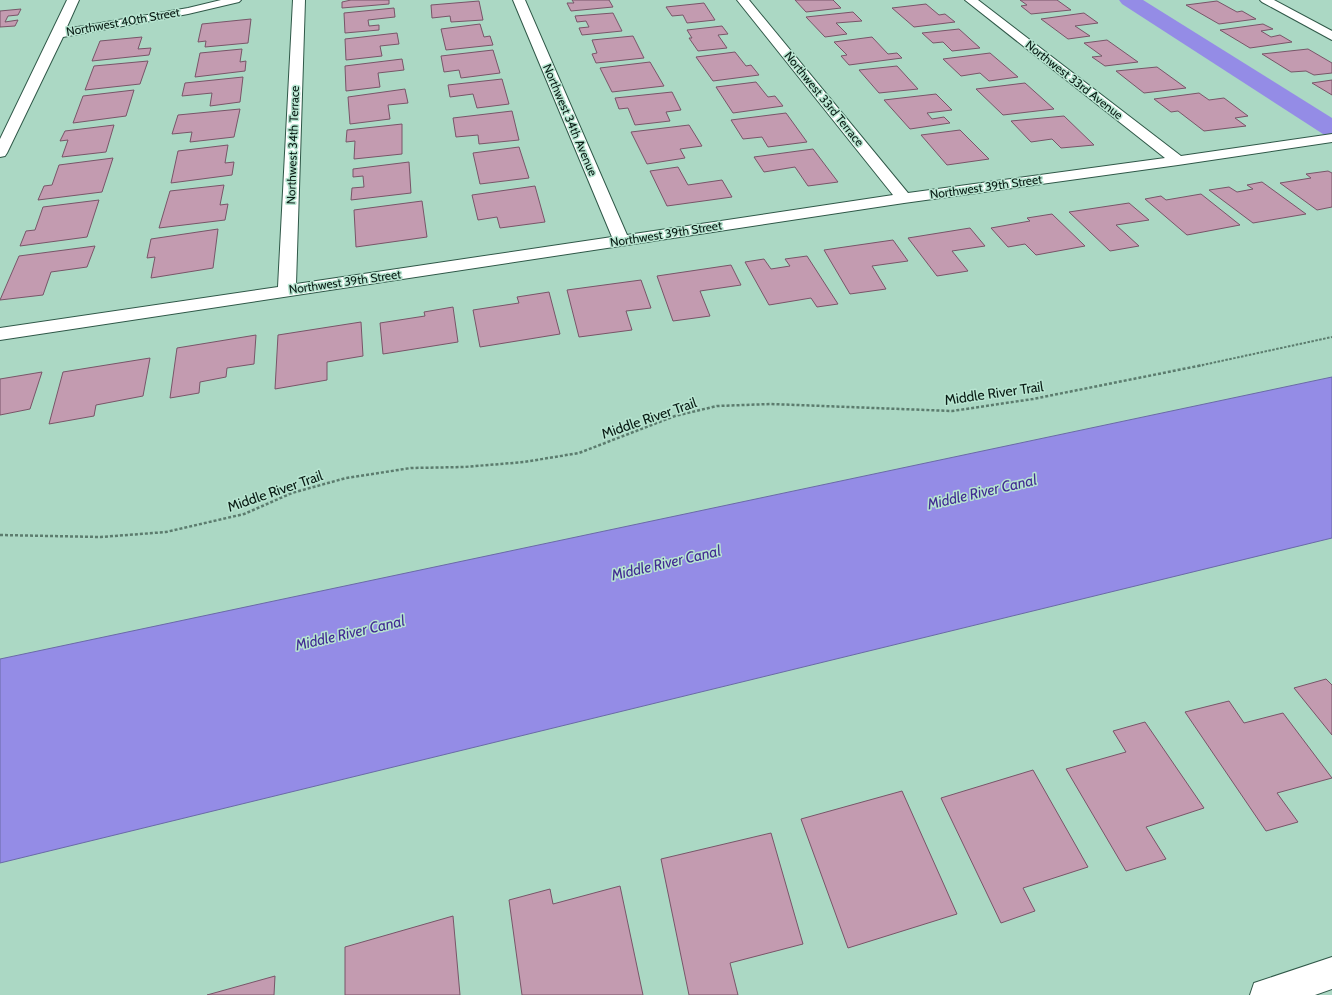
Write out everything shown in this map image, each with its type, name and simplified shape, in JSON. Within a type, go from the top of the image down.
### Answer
[{"type":"street","points":[[0,153],[73,0]]},
{"type":"street","name":"Northwest 40th Street","points":[[58,34],[188,11],[235,0]]},
{"type":"street","name":"Northwest 34th Terrace","points":[[287,290],[299,0]]},
{"type":"street","name":"Northwest 34th Avenue","points":[[518,0],[622,240]]},
{"type":"street","name":"Northwest 33rd Terrace","points":[[743,0],[904,198]]},
{"type":"street","name":"Northwest 33rd Avenue","points":[[971,0],[1178,161]]},
{"type":"street","points":[[1266,0],[1332,36]]},
{"type":"street","name":"Northwest 39th Street","points":[[0,334],[904,198],[1178,161],[1332,138]]},
{"type":"street","points":[[1266,995],[1332,973]]},
{"type":"path","name":"Middle River Trail","points":[[0,535],[101,537],[166,532],[244,514],[292,493],[346,478],[411,468],[524,462],[579,453],[674,416],[717,406],[772,404],[952,411],[1033,399],[1332,337]]},
{"type":"water","name":"Middle River Canal","points":[[1332,377],[1332,538],[0,863],[0,659]]},
{"type":"building","points":[[351,0],[389,0],[389,4],[342,8],[342,2]]},
{"type":"building","points":[[572,0],[609,0],[613,7],[571,11],[567,3],[574,3]]},
{"type":"building","points":[[795,0],[833,0],[841,8],[806,12]]},
{"type":"building","points":[[1020,0],[1057,0],[1071,10],[1031,14],[1021,6],[1027,5]]},
{"type":"building","points":[[479,1],[483,20],[451,22],[450,16],[432,18],[431,5]]},
{"type":"building","points":[[1217,1],[1237,12],[1242,11],[1256,19],[1219,24],[1186,5]]},
{"type":"building","points":[[704,3],[715,20],[687,23],[683,15],[672,16],[666,7]]},
{"type":"building","points":[[926,4],[939,15],[945,14],[955,22],[914,27],[892,8]]},
{"type":"building","points":[[394,8],[395,17],[368,20],[369,26],[379,25],[379,30],[345,33],[344,13]]},
{"type":"building","points":[[21,9],[18,15],[8,16],[5,22],[18,20],[15,26],[0,27],[0,11]]},
{"type":"building","points":[[853,12],[862,21],[836,23],[847,34],[825,37],[806,17]]},
{"type":"building","points":[[613,13],[622,31],[582,35],[579,28],[589,27],[586,21],[577,22],[575,16]]},
{"type":"building","points":[[1084,13],[1098,23],[1075,26],[1090,36],[1068,39],[1041,19]]},
{"type":"building","points":[[251,19],[248,43],[205,47],[206,41],[198,42],[202,24]]},
{"type":"building","points":[[480,24],[484,37],[490,36],[493,45],[446,50],[441,29]]},
{"type":"building","points":[[1263,24],[1273,29],[1261,31],[1271,37],[1280,35],[1292,42],[1250,48],[1220,30]]},
{"type":"building","points":[[722,26],[728,34],[718,35],[727,48],[698,51],[689,38],[692,38],[687,30]]},
{"type":"building","points":[[959,29],[980,48],[952,51],[943,42],[933,43],[922,33]]},
{"type":"building","points":[[397,33],[399,44],[380,46],[382,56],[346,60],[345,39]]},
{"type":"building","points":[[633,36],[644,58],[596,63],[592,54],[597,53],[592,40]]},
{"type":"building","points":[[142,37],[138,49],[151,48],[149,55],[92,61],[100,41]]},
{"type":"building","points":[[872,37],[888,54],[897,53],[902,58],[849,65],[841,56],[847,55],[834,42]]},
{"type":"building","points":[[1107,40],[1138,62],[1105,66],[1092,57],[1102,56],[1084,43]]},
{"type":"building","points":[[242,49],[240,62],[246,61],[245,71],[195,77],[200,53]]},
{"type":"building","points":[[1308,49],[1332,63],[1332,73],[1314,75],[1306,71],[1291,72],[1262,54]]},
{"type":"building","points":[[493,50],[500,73],[461,78],[459,70],[444,72],[441,56]]},
{"type":"building","points":[[735,52],[746,66],[751,65],[759,75],[713,81],[696,57]]},
{"type":"building","points":[[990,53],[1018,77],[989,81],[980,73],[961,76],[943,59]]},
{"type":"building","points":[[402,59],[404,70],[378,73],[380,87],[346,91],[345,66]]},
{"type":"building","points":[[148,61],[140,84],[85,90],[94,66]]},
{"type":"building","points":[[650,62],[664,86],[612,92],[600,68]]},
{"type":"building","points":[[897,66],[918,89],[879,93],[859,70]]},
{"type":"building","points":[[1157,67],[1186,88],[1144,93],[1116,71]]},
{"type":"building","points":[[243,77],[240,102],[210,106],[212,93],[182,96],[185,83]]},
{"type":"building","points":[[502,79],[509,104],[477,108],[473,94],[450,97],[448,85]]},
{"type":"building","points":[[1332,80],[1332,95],[1312,83]]},
{"type":"building","points":[[756,82],[768,97],[775,96],[783,106],[733,113],[716,87]]},
{"type":"building","points":[[1025,83],[1054,109],[1003,115],[976,89]]},
{"type":"building","points":[[405,89],[408,103],[388,105],[390,119],[350,124],[348,97]]},
{"type":"building","points":[[134,90],[126,116],[73,123],[83,96]]},
{"type":"building","points":[[672,92],[681,110],[666,112],[670,121],[635,125],[628,108],[619,109],[615,98]]},
{"type":"building","points":[[1199,93],[1209,100],[1224,98],[1248,116],[1235,118],[1246,126],[1204,131],[1178,111],[1171,112],[1154,99]]},
{"type":"building","points":[[936,94],[952,110],[927,113],[932,119],[944,117],[950,123],[910,129],[884,100]]},
{"type":"building","points":[[240,109],[234,137],[190,142],[192,132],[172,134],[178,115]]},
{"type":"building","points":[[512,111],[519,140],[479,144],[478,135],[456,137],[453,118]]},
{"type":"building","points":[[786,113],[807,142],[768,147],[762,137],[743,139],[731,120]]},
{"type":"building","points":[[1064,116],[1094,145],[1061,148],[1052,139],[1031,142],[1011,121]]},
{"type":"building","points":[[402,124],[402,154],[354,159],[355,141],[346,142],[347,130]]},
{"type":"building","points":[[114,125],[106,152],[62,157],[68,140],[60,141],[65,131]]},
{"type":"building","points":[[689,125],[702,146],[680,149],[685,158],[647,164],[631,132]]},
{"type":"building","points":[[960,130],[989,159],[947,165],[921,135]]},
{"type":"building","points":[[228,145],[225,163],[234,162],[232,175],[171,183],[178,151]]},
{"type":"building","points":[[519,147],[529,178],[480,184],[473,153]]},
{"type":"building","points":[[813,149],[838,182],[808,186],[795,167],[764,172],[754,157]]},
{"type":"building","points":[[113,158],[102,192],[38,200],[44,186],[52,185],[59,165]]},
{"type":"building","points":[[409,162],[411,193],[351,200],[352,188],[364,187],[363,176],[353,177],[353,169]]},
{"type":"building","points":[[678,167],[688,185],[722,180],[732,197],[667,206],[650,171]]},
{"type":"building","points":[[1328,171],[1332,173],[1332,207],[1317,210],[1280,183],[1311,178],[1306,174]]},
{"type":"building","points":[[1262,182],[1306,214],[1253,223],[1209,190],[1229,187],[1237,192],[1253,189],[1247,185]]},
{"type":"building","points":[[224,185],[220,205],[228,204],[225,220],[159,228],[170,191]]},
{"type":"building","points":[[535,186],[545,222],[500,228],[497,217],[478,220],[472,195]]},
{"type":"building","points":[[1201,194],[1240,225],[1187,235],[1145,199],[1161,196],[1166,200]]},
{"type":"building","points":[[99,200],[87,237],[20,246],[26,231],[35,230],[43,207]]},
{"type":"building","points":[[422,201],[427,237],[356,247],[354,210]]},
{"type":"building","points":[[1129,203],[1149,220],[1116,225],[1139,246],[1110,251],[1069,212]]},
{"type":"building","points":[[1052,214],[1085,246],[1036,255],[1025,244],[1008,247],[991,228],[1030,221],[1027,218]]},
{"type":"building","points":[[970,228],[985,246],[952,251],[968,271],[937,276],[908,238]]},
{"type":"building","points":[[218,229],[213,268],[151,278],[155,257],[147,258],[151,239]]},
{"type":"building","points":[[893,240],[908,261],[872,266],[886,289],[850,294],[824,250]]},
{"type":"building","points":[[95,246],[87,267],[51,272],[43,295],[0,300],[19,256]]},
{"type":"building","points":[[807,256],[838,304],[817,307],[811,298],[769,305],[745,262],[764,259],[771,269],[790,266],[785,259]]},
{"type":"building","points":[[731,265],[741,285],[700,291],[710,316],[673,321],[657,276]]},
{"type":"building","points":[[641,280],[651,308],[626,311],[632,330],[579,337],[567,290]]},
{"type":"building","points":[[549,292],[560,334],[480,347],[473,310],[519,303],[517,297]]},
{"type":"building","points":[[453,307],[458,342],[383,354],[380,323],[425,316],[424,312]]},
{"type":"building","points":[[361,322],[363,356],[327,362],[327,380],[275,389],[278,335]]},
{"type":"building","points":[[256,335],[254,364],[227,368],[226,377],[200,382],[199,393],[170,398],[177,348]]},
{"type":"building","points":[[150,358],[143,396],[96,405],[94,416],[49,424],[63,372]]},
{"type":"building","points":[[42,372],[30,409],[0,415],[0,379]]},
{"type":"building","points":[[1326,679],[1332,685],[1332,735],[1294,688]]},
{"type":"building","points":[[1229,701],[1244,723],[1283,713],[1332,778],[1277,793],[1298,822],[1266,831],[1185,712]]},
{"type":"building","points":[[1145,722],[1204,808],[1146,827],[1166,859],[1126,871],[1066,769],[1126,752],[1113,731]]},
{"type":"building","points":[[1033,770],[1088,867],[1023,888],[1035,911],[1001,923],[941,798]]},
{"type":"building","points":[[902,791],[957,914],[848,948],[801,819]]},
{"type":"building","points":[[771,833],[803,944],[730,963],[738,995],[689,995],[661,859]]},
{"type":"building","points":[[620,886],[643,995],[522,995],[509,900],[550,889],[553,904]]},
{"type":"building","points":[[453,916],[460,995],[345,995],[345,947]]},
{"type":"building","points":[[275,976],[274,995],[207,995]]},
{"type":"waterway","points":[[1129,0],[1332,129]]}]
